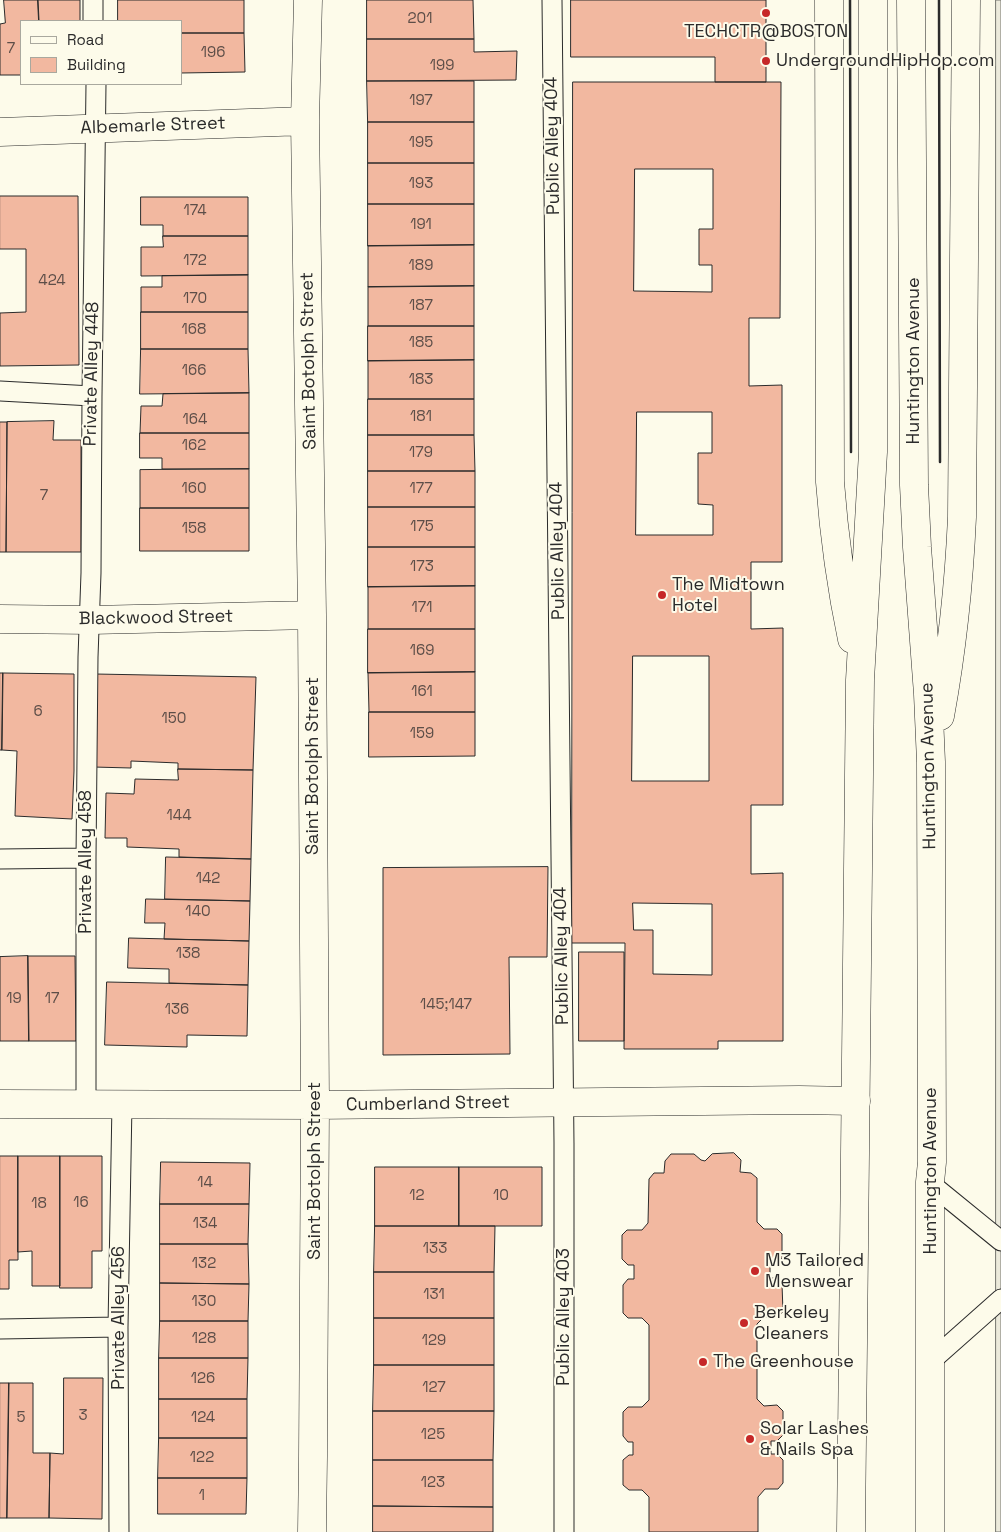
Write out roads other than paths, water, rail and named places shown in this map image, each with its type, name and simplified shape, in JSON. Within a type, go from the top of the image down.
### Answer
[{"type":"main road","name":"Saint Botolph Street","points":[[308,0],[305,121],[312,615],[315,1105],[312,1532]]},
{"type":"main road","points":[[829,0],[830,482],[841,585],[860,680]]},
{"type":"main road","points":[[852,1532],[860,680],[873,452],[873,0]]},
{"type":"main road","name":"Huntington Avenue","points":[[911,0],[914,485],[916,548],[928,694],[931,762],[932,1162],[930,1532]]},
{"type":"main road","points":[[931,762],[949,664],[960,567],[966,0]]},
{"type":"main road","name":"Albemarle Street","points":[[0,132],[96,127],[305,121]]},
{"type":"main road","name":"Blackwood Street","points":[[0,619],[90,620],[312,615]]},
{"type":"main road","name":"Cumberland Street","points":[[0,1104],[315,1105],[856,1101]]},
{"type":"lane","points":[[93,0],[93,20]]},
{"type":"lane","name":"Public Alley 404","points":[[552,0],[564,1102]]},
{"type":"lane","name":"Private Alley 448","points":[[90,620],[96,85]]},
{"type":"lane","points":[[0,391],[92,396]]},
{"type":"lane","name":"Private Alley 458","points":[[86,1104],[86,858],[90,620]]},
{"type":"lane","points":[[0,859],[86,858]]},
{"type":"lane","name":"Public Alley 403","points":[[564,1102],[564,1532]]},
{"type":"lane","name":"Private Alley 456","points":[[119,1532],[118,1327],[122,1103]]},
{"type":"lane","points":[[931,1184],[1001,1241]]},
{"type":"lane","points":[[930,1362],[1001,1299]]},
{"type":"lane","points":[[0,1329],[118,1327]]},
{"type":"place","name":"TECHCTR@BOSTON","points":[[766,13]]},
{"type":"place","name":"UndergroundHipHop.com","points":[[766,61]]},
{"type":"place","name":"The Midtown Hotel","points":[[662,595]]},
{"type":"place","name":"M3 Tailored Menswear","points":[[755,1271]]},
{"type":"place","name":"Berkeley Cleaners","points":[[744,1323]]},
{"type":"place","name":"The Greenhouse","points":[[703,1362]]},
{"type":"place","name":"Solar Lashes & Nails Spa","points":[[750,1439]]}]
